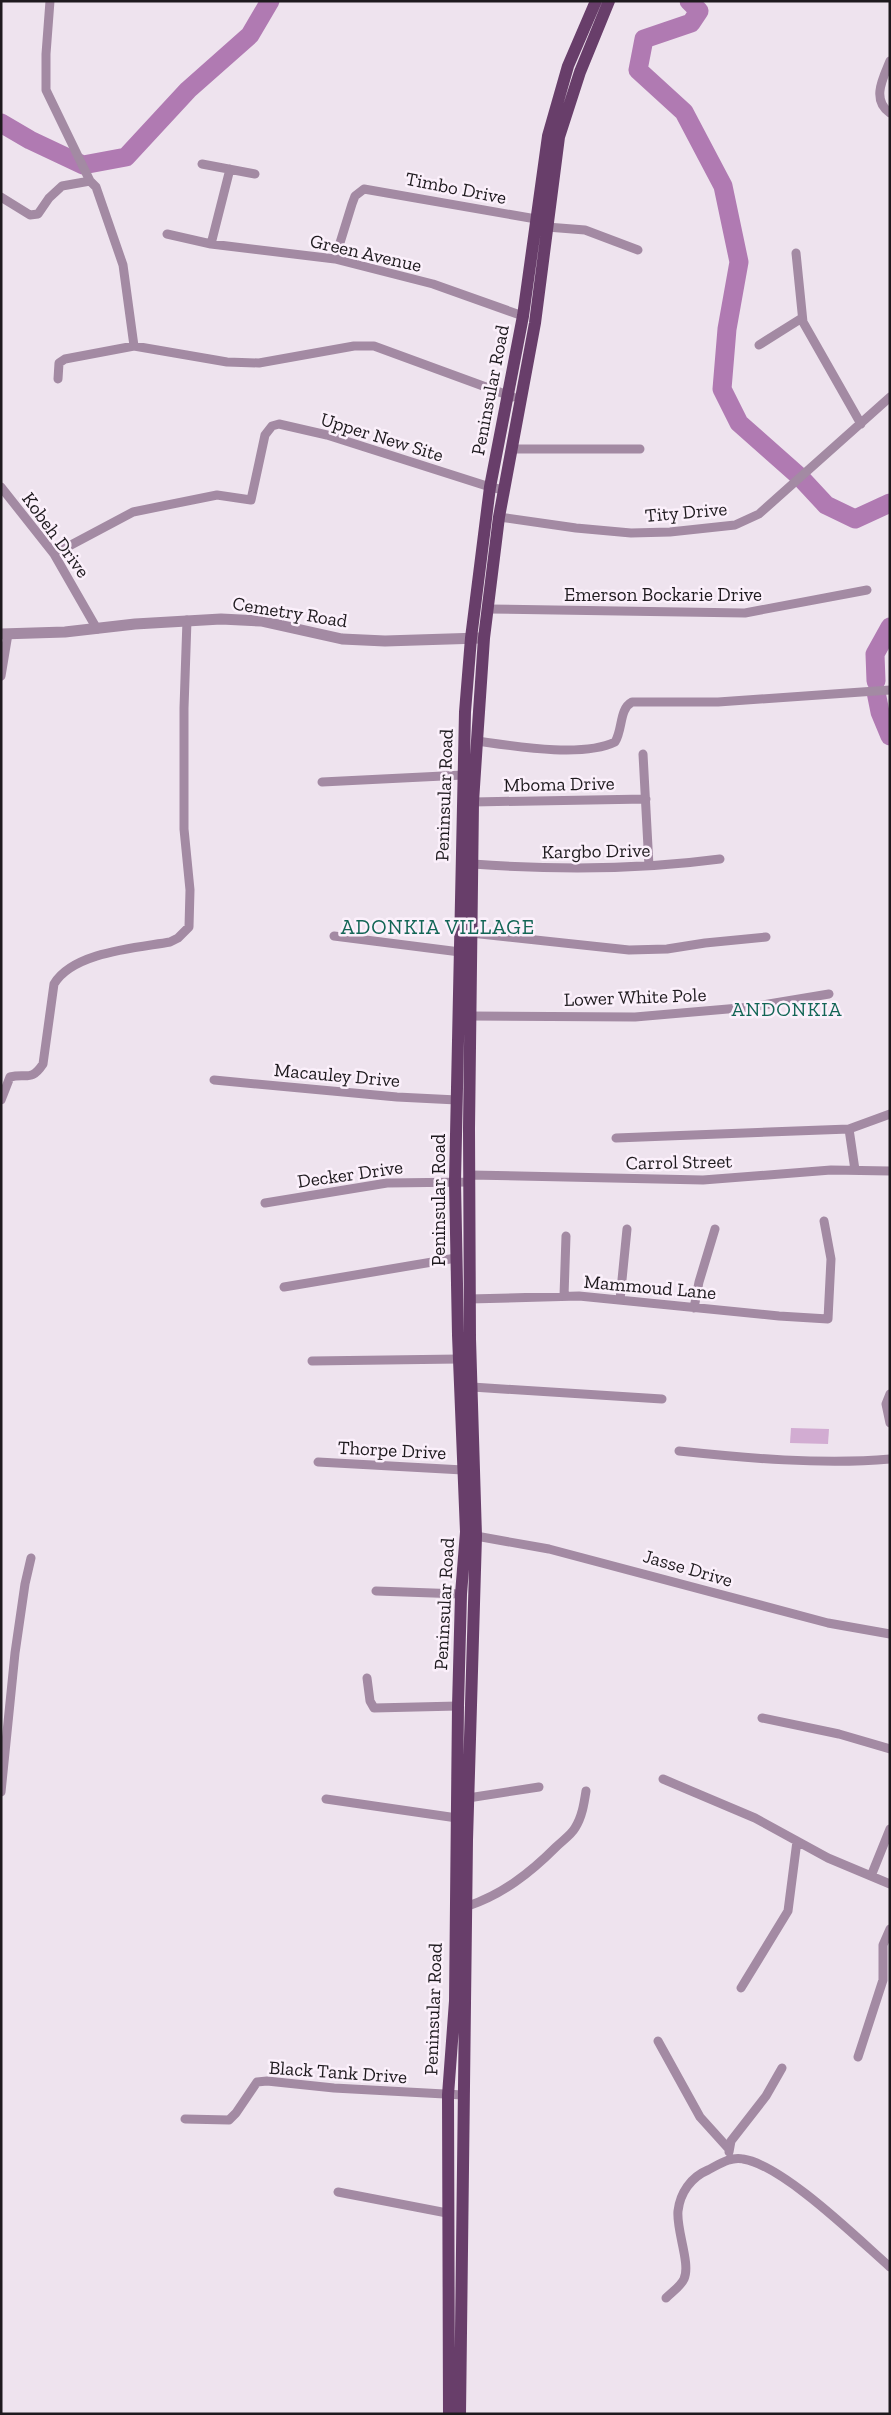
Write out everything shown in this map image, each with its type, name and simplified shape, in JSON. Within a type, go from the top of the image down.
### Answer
[{"type":"main road","name":"Peninsular Road","points":[[449,2414],[448,2095],[455,2001],[458,1706],[461,1594],[466,1532],[459,1359],[455,1182],[463,775],[490,487],[523,316],[548,136],[568,66],[596,1]]},
{"type":"main road","name":"Peninsular Road","points":[[460,2414],[468,1798],[476,1536],[470,1298],[470,1016],[473,802],[477,741],[477,638],[488,609],[499,516],[535,323],[559,137],[580,72],[609,1]]},
{"type":"street","points":[[50,1],[46,54],[46,90],[88,177],[96,187],[101,198],[123,265],[134,346]]},
{"type":"street","points":[[890,61],[880,85],[879,96],[882,105],[890,113]]},
{"type":"street","points":[[202,164],[255,174]]},
{"type":"street","points":[[211,244],[230,169]]},
{"type":"street","points":[[1,198],[30,215],[38,214],[49,198],[62,186],[88,177]]},
{"type":"street","name":"Timbo Drive","points":[[335,259],[355,196],[364,189],[370,188],[536,220]]},
{"type":"street","points":[[547,228],[585,230],[638,250]]},
{"type":"street","name":"Green Avenue","points":[[167,234],[211,244],[335,259],[433,284],[523,316]]},
{"type":"street","points":[[796,253],[802,318],[861,424]]},
{"type":"street","points":[[759,345],[802,318]]},
{"type":"street","points":[[58,379],[58,363],[64,358],[134,346],[227,362],[258,363],[354,346],[374,346],[508,396],[521,399]]},
{"type":"street","name":"Tity Drive","points":[[499,516],[576,528],[631,533],[670,532],[735,525],[759,514],[890,398]]},
{"type":"street","name":"Upper New Site","points":[[54,554],[133,512],[216,495],[251,500],[265,435],[272,426],[279,424],[327,435],[504,490]]},
{"type":"street","points":[[512,449],[640,448]]},
{"type":"street","name":"Kobeh Drive","points":[[1,488],[54,554],[97,629]]},
{"type":"street","name":"Emerson Bockarie Drive","points":[[488,609],[745,613],[867,590]]},
{"type":"street","points":[[1,1100],[10,1078],[30,1077],[36,1074],[43,1064],[54,984],[58,976],[93,956],[170,942],[182,935],[189,926],[190,890],[184,829],[184,708],[187,620]]},
{"type":"street","name":"Cemetry Road","points":[[5,634],[97,629],[187,620],[261,622],[342,639],[385,642],[477,638]]},
{"type":"street","points":[[1,676],[5,634]]},
{"type":"street","points":[[477,741],[553,750],[594,747],[615,742],[621,733],[626,706],[632,702],[718,702],[890,690]]},
{"type":"street","points":[[643,754],[649,866]]},
{"type":"street","points":[[322,782],[463,775]]},
{"type":"street","name":"Mboma Drive","points":[[473,802],[646,799]]},
{"type":"street","name":"Kargbo Drive","points":[[473,864],[531,868],[649,866],[720,859]]},
{"type":"street","points":[[471,933],[629,950],[667,949],[766,937]]},
{"type":"street","points":[[334,936],[460,952]]},
{"type":"street","name":"Lower White Pole","points":[[470,1016],[634,1017],[751,1007],[829,994]]},
{"type":"street","name":"Macauley Drive","points":[[214,1080],[397,1097],[457,1100]]},
{"type":"street","points":[[616,1138],[849,1129],[890,1114]]},
{"type":"street","points":[[849,1129],[855,1170]]},
{"type":"street","name":"Carrol Street","points":[[470,1179],[703,1180],[830,1170],[890,1171]]},
{"type":"street","name":"Decker Drive","points":[[266,1203],[367,1186],[455,1182],[470,1179]]},
{"type":"street","name":"Mammoud Lane","points":[[470,1298],[564,1296],[828,1319],[831,1258],[824,1221]]},
{"type":"street","points":[[620,1300],[627,1229]]},
{"type":"street","points":[[694,1308],[699,1282],[716,1229]]},
{"type":"street","points":[[564,1296],[566,1236]]},
{"type":"street","points":[[284,1287],[456,1258]]},
{"type":"street","points":[[312,1361],[459,1359]]},
{"type":"street","points":[[472,1387],[662,1399]]},
{"type":"street","points":[[890,1394],[886,1411],[890,1423]]},
{"type":"street","points":[[679,1451],[727,1456],[844,1461],[890,1459]]},
{"type":"street","name":"Thorpe Drive","points":[[318,1462],[463,1470]]},
{"type":"street","name":"Jasse Drive","points":[[476,1536],[549,1549],[828,1623],[890,1634]]},
{"type":"street","points":[[1,1792],[15,1653],[31,1558]]},
{"type":"street","points":[[376,1591],[461,1594]]},
{"type":"street","points":[[367,1678],[370,1701],[374,1708],[458,1706]]},
{"type":"street","points":[[762,1718],[839,1734],[890,1749]]},
{"type":"street","points":[[664,1779],[755,1818],[828,1858],[890,1884]]},
{"type":"street","points":[[468,1798],[539,1787]]},
{"type":"street","points":[[468,1906],[490,1899],[525,1876],[575,1829],[583,1809],[586,1792]]},
{"type":"street","points":[[326,1799],[457,1818]]},
{"type":"street","points":[[871,1876],[890,1829]]},
{"type":"street","points":[[742,1988],[788,1911],[792,1893],[797,1841]]},
{"type":"street","points":[[858,2056],[882,1980],[884,1945],[890,1929]]},
{"type":"street","points":[[658,2041],[700,2117],[728,2148]]},
{"type":"street","points":[[729,2160],[728,2148],[731,2141],[766,2096],[782,2068]]},
{"type":"street","name":"Black Tank Drive","points":[[185,2118],[228,2120],[236,2113],[257,2082],[267,2081],[334,2088],[448,2095]]},
{"type":"street","points":[[448,2095],[463,2095]]},
{"type":"street","points":[[666,2298],[684,2280],[686,2273],[678,2211],[684,2190],[700,2173],[729,2160],[742,2158],[760,2164],[804,2192],[890,2267]]},
{"type":"street","points":[[338,2192],[447,2213]]},
{"type":"shaded area","points":[[791,1428],[829,1429],[828,1444],[790,1443]]},
{"type":"waterway","points":[[1,123],[30,140],[83,165],[126,157],[188,90],[250,35],[270,1]]},
{"type":"waterway","points":[[689,1],[699,11],[691,23],[644,39],[638,70],[684,112],[723,186],[739,262],[727,329],[722,389],[739,423],[800,477],[826,505],[855,519],[890,503]]},
{"type":"waterway","points":[[876,681],[875,654],[890,627]]},
{"type":"waterway","points":[[876,692],[880,712],[890,736]]},
{"type":"district","name":"ADONKIA VILLAGE","points":[[438,926]]},
{"type":"district","name":"ANDONKIA","points":[[787,1009]]}]
